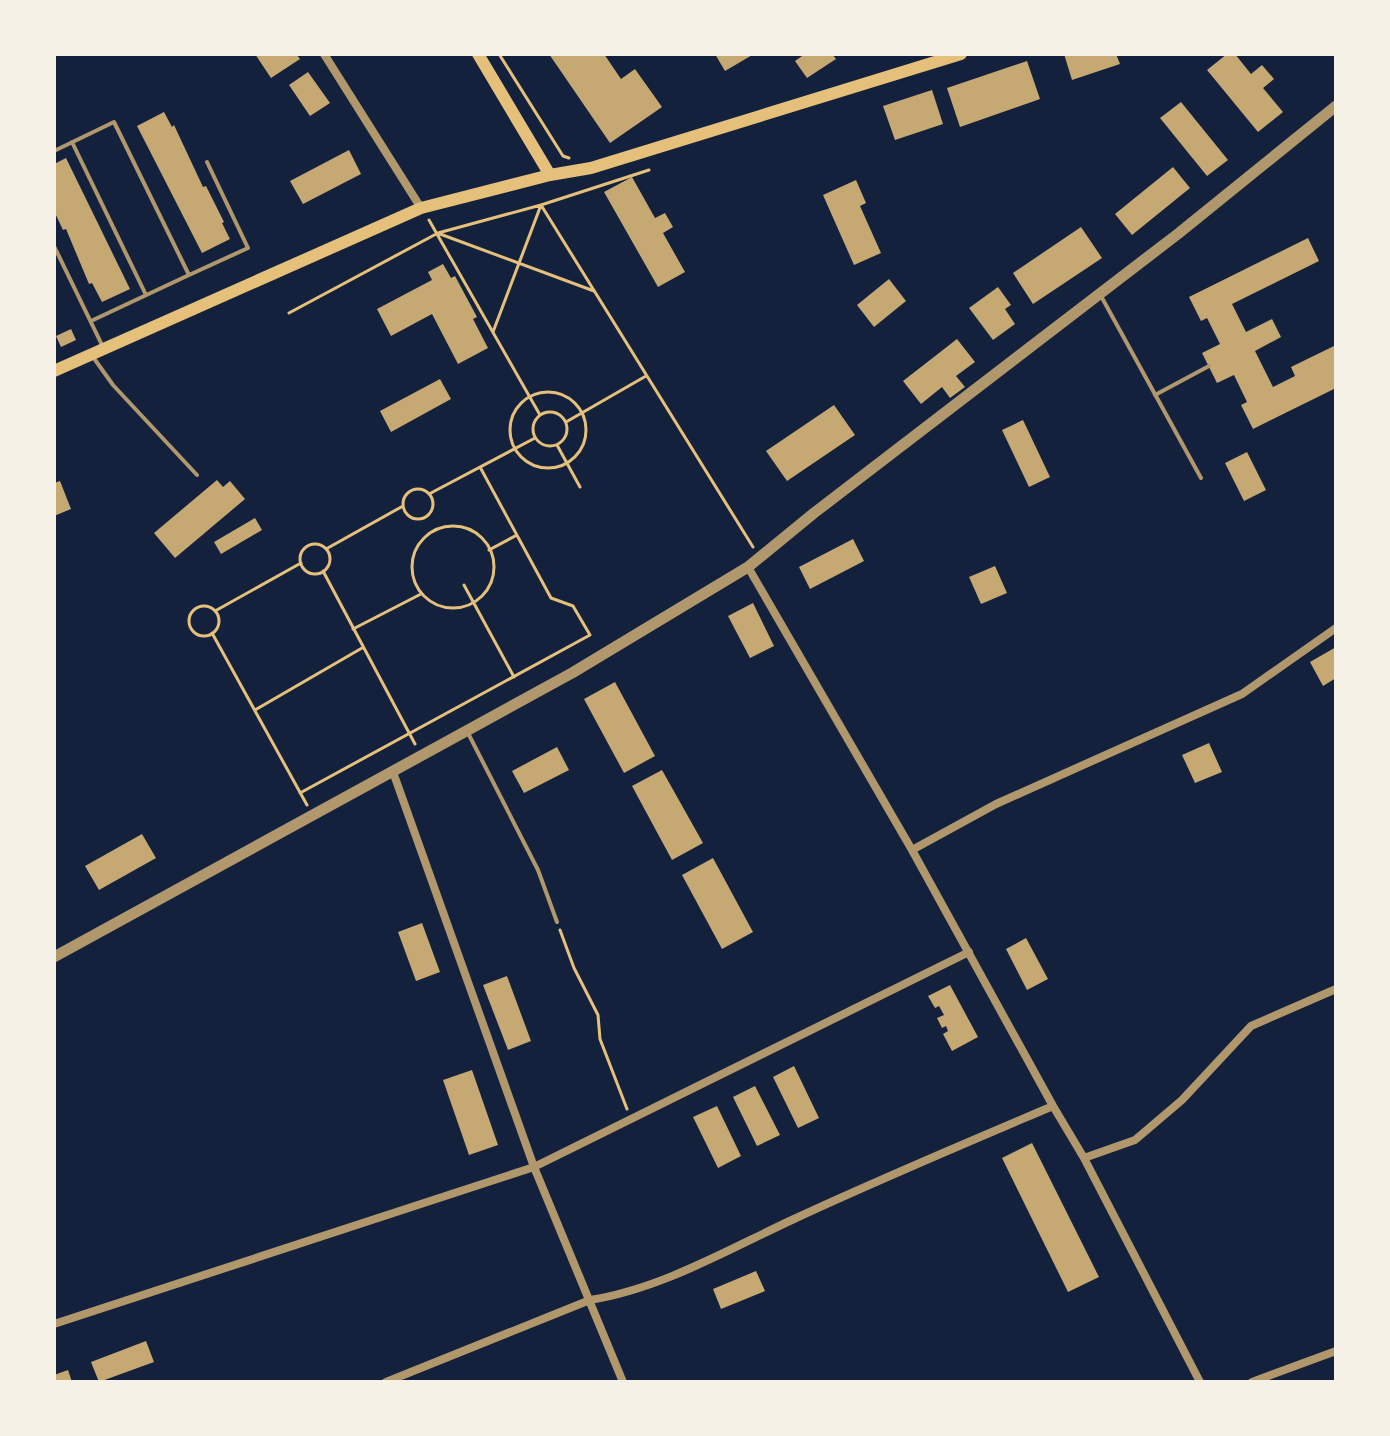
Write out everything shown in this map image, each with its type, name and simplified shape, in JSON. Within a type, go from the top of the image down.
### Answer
[{"type":"main road","points":[[478,54],[550,175]]},
{"type":"main road","points":[[54,371],[421,208],[550,175],[591,168],[961,54]]},
{"type":"street","points":[[324,54],[421,208]]},
{"type":"street","points":[[54,957],[572,673],[748,567],[1336,106]]},
{"type":"street","points":[[748,567],[912,850],[1084,1158],[1200,1382]]},
{"type":"street","points":[[912,850],[996,804],[1242,694],[1336,628]]},
{"type":"street","points":[[393,772],[534,1167],[623,1382]]},
{"type":"street","points":[[54,1324],[534,1167],[969,952]]},
{"type":"street","points":[[1084,1158],[1135,1140],[1182,1100],[1251,1026],[1336,989]]},
{"type":"street","points":[[386,1382],[590,1300],[619,1295],[688,1268],[895,1172],[1053,1106]]},
{"type":"street","points":[[1252,1382],[1336,1351]]},
{"type":"lane","points":[[54,151],[114,122],[189,275]]},
{"type":"lane","points":[[72,142],[146,295]]},
{"type":"lane","points":[[91,321],[248,248],[207,162]]},
{"type":"lane","points":[[54,246],[104,349]]},
{"type":"lane","points":[[1100,294],[1201,478]]},
{"type":"lane","points":[[91,354],[113,385],[197,475]]},
{"type":"lane","points":[[1155,395],[1209,366]]},
{"type":"lane","points":[[467,731],[538,870],[557,922]]},
{"type":"path","points":[[499,54],[563,156],[591,168],[600,185]]},
{"type":"path","points":[[289,313],[438,233],[541,205],[649,170]]},
{"type":"path","points":[[493,332],[541,205]]},
{"type":"path","points":[[541,205],[760,557]]},
{"type":"path","points":[[421,208],[540,415]]},
{"type":"path","points":[[438,233],[594,291]]},
{"type":"path","points":[[566,422],[647,375]]},
{"type":"path","points":[[539,394],[559,394],[575,404],[581,413],[586,431],[584,441],[575,457],[567,463],[538,467],[521,457],[515,449],[511,440],[511,420],[529,398],[539,394]]},
{"type":"path","points":[[551,412],[566,422],[565,438],[557,445],[545,446],[535,438],[533,426],[540,415],[551,412]]},
{"type":"path","points":[[429,494],[535,438]]},
{"type":"path","points":[[557,445],[580,487]]},
{"type":"path","points":[[300,793],[590,635],[573,606],[551,598],[480,467]]},
{"type":"path","points":[[326,549],[403,506],[405,497],[411,491],[421,489],[429,494],[432,508],[421,518],[412,517],[403,506]]},
{"type":"path","points":[[464,528],[477,535],[489,550],[493,572],[489,586],[473,602],[455,608],[441,607],[422,594],[414,581],[412,569],[418,546],[436,530],[464,528]]},
{"type":"path","points":[[489,550],[517,535]]},
{"type":"path","points":[[318,544],[326,549],[329,563],[323,571],[309,572],[301,563],[302,552],[308,545],[318,544]]},
{"type":"path","points":[[215,611],[218,625],[212,633],[198,634],[191,628],[189,618],[193,610],[201,606],[215,611],[301,563]]},
{"type":"path","points":[[323,571],[421,757]]},
{"type":"path","points":[[464,585],[514,677]]},
{"type":"path","points":[[353,629],[422,594]]},
{"type":"path","points":[[212,633],[313,816]]},
{"type":"path","points":[[255,710],[363,647]]},
{"type":"path","points":[[557,922],[574,968],[598,1015],[600,1039],[630,1119]]},
{"type":"building","points":[[255,54],[296,54],[300,59],[271,78]]},
{"type":"building","points":[[549,54],[604,54],[621,79],[635,69],[662,107],[610,143]]},
{"type":"building","points":[[715,54],[754,54],[725,71]]},
{"type":"building","points":[[805,54],[832,54],[836,59],[807,78],[795,61]]},
{"type":"building","points":[[1064,54],[1116,54],[1120,64],[1072,80]]},
{"type":"building","points":[[1227,54],[1235,54],[1251,74],[1262,65],[1274,79],[1263,88],[1283,112],[1258,132],[1207,70]]},
{"type":"building","points":[[1027,61],[1040,99],[960,127],[947,88]]},
{"type":"building","points":[[308,72],[330,103],[310,116],[289,85]]},
{"type":"building","points":[[932,90],[943,124],[895,140],[883,106]]},
{"type":"building","points":[[1181,102],[1228,160],[1207,176],[1160,118]]},
{"type":"building","points":[[164,112],[172,127],[174,125],[203,187],[206,186],[230,239],[202,253],[137,126]]},
{"type":"building","points":[[349,150],[361,174],[303,204],[290,181]]},
{"type":"building","points":[[66,158],[130,289],[102,302],[92,283],[89,284],[66,229],[63,230],[54,211],[54,164]]},
{"type":"building","points":[[1173,167],[1190,188],[1132,235],[1115,214]]},
{"type":"building","points":[[632,177],[655,218],[665,213],[673,227],[663,233],[685,272],[658,287],[604,192]]},
{"type":"building","points":[[856,180],[866,203],[860,206],[881,253],[854,265],[823,195]]},
{"type":"building","points":[[1081,227],[1102,258],[1033,304],[1013,273]]},
{"type":"building","points":[[1308,238],[1319,261],[1232,304],[1246,332],[1272,319],[1281,337],[1255,351],[1273,387],[1295,376],[1291,367],[1336,345],[1336,388],[1253,429],[1241,405],[1247,402],[1234,375],[1217,383],[1202,353],[1220,344],[1207,318],[1201,321],[1189,297]]},
{"type":"building","points":[[443,264],[451,278],[455,276],[477,317],[473,319],[488,348],[458,364],[432,314],[391,336],[377,309],[432,280],[428,272]]},
{"type":"building","points":[[889,279],[906,301],[874,327],[857,305]]},
{"type":"building","points":[[998,287],[1011,305],[1005,309],[1015,324],[993,340],[969,308]]},
{"type":"building","points":[[71,329],[76,340],[61,347],[56,336]]},
{"type":"building","points":[[957,339],[975,362],[956,376],[965,387],[950,398],[942,387],[921,404],[903,381]]},
{"type":"building","points":[[440,379],[451,399],[391,432],[380,411]]},
{"type":"building","points":[[834,405],[855,435],[787,481],[766,451]]},
{"type":"building","points":[[1023,420],[1050,477],[1029,487],[1002,430]]},
{"type":"building","points":[[1247,452],[1266,490],[1244,501],[1225,463]]},
{"type":"building","points":[[217,480],[223,487],[230,481],[245,499],[175,558],[154,533]]},
{"type":"building","points":[[60,481],[71,509],[54,516],[54,483]]},
{"type":"building","points":[[255,518],[262,530],[221,554],[214,542]]},
{"type":"building","points":[[853,539],[864,561],[810,589],[799,567]]},
{"type":"building","points":[[995,566],[1007,593],[981,604],[969,577]]},
{"type":"building","points":[[753,603],[774,646],[750,658],[728,616]]},
{"type":"building","points":[[1336,647],[1336,678],[1323,686],[1310,662]]},
{"type":"building","points":[[615,682],[655,756],[624,773],[584,699]]},
{"type":"building","points":[[1209,743],[1222,772],[1195,783],[1182,755]]},
{"type":"building","points":[[557,747],[569,770],[524,793],[512,771]]},
{"type":"building","points":[[662,770],[703,843],[672,860],[632,786]]},
{"type":"building","points":[[142,834],[156,858],[99,890],[85,866]]},
{"type":"building","points":[[713,858],[753,932],[722,949],[682,875]]},
{"type":"building","points":[[422,923],[440,972],[416,981],[398,932]]},
{"type":"building","points":[[1026,938],[1048,979],[1027,990],[1006,949]]},
{"type":"building","points":[[507,976],[531,1041],[508,1050],[483,985]]},
{"type":"building","points":[[950,985],[978,1037],[952,1051],[943,1034],[948,1031],[946,1026],[942,1028],[937,1018],[944,1015],[928,996]]},
{"type":"building","points":[[794,1066],[819,1118],[798,1128],[773,1077]]},
{"type":"building","points":[[472,1070],[498,1145],[469,1155],[443,1080]]},
{"type":"building","points":[[755,1086],[780,1135],[757,1146],[733,1097]]},
{"type":"building","points":[[717,1106],[741,1156],[718,1168],[693,1117]]},
{"type":"building","points":[[1032,1143],[1099,1277],[1068,1292],[1002,1158]]},
{"type":"building","points":[[756,1271],[765,1291],[721,1309],[713,1289]]},
{"type":"building","points":[[146,1341],[154,1362],[99,1382],[91,1362]]},
{"type":"building","points":[[68,1370],[72,1382],[54,1382],[54,1375]]}]
